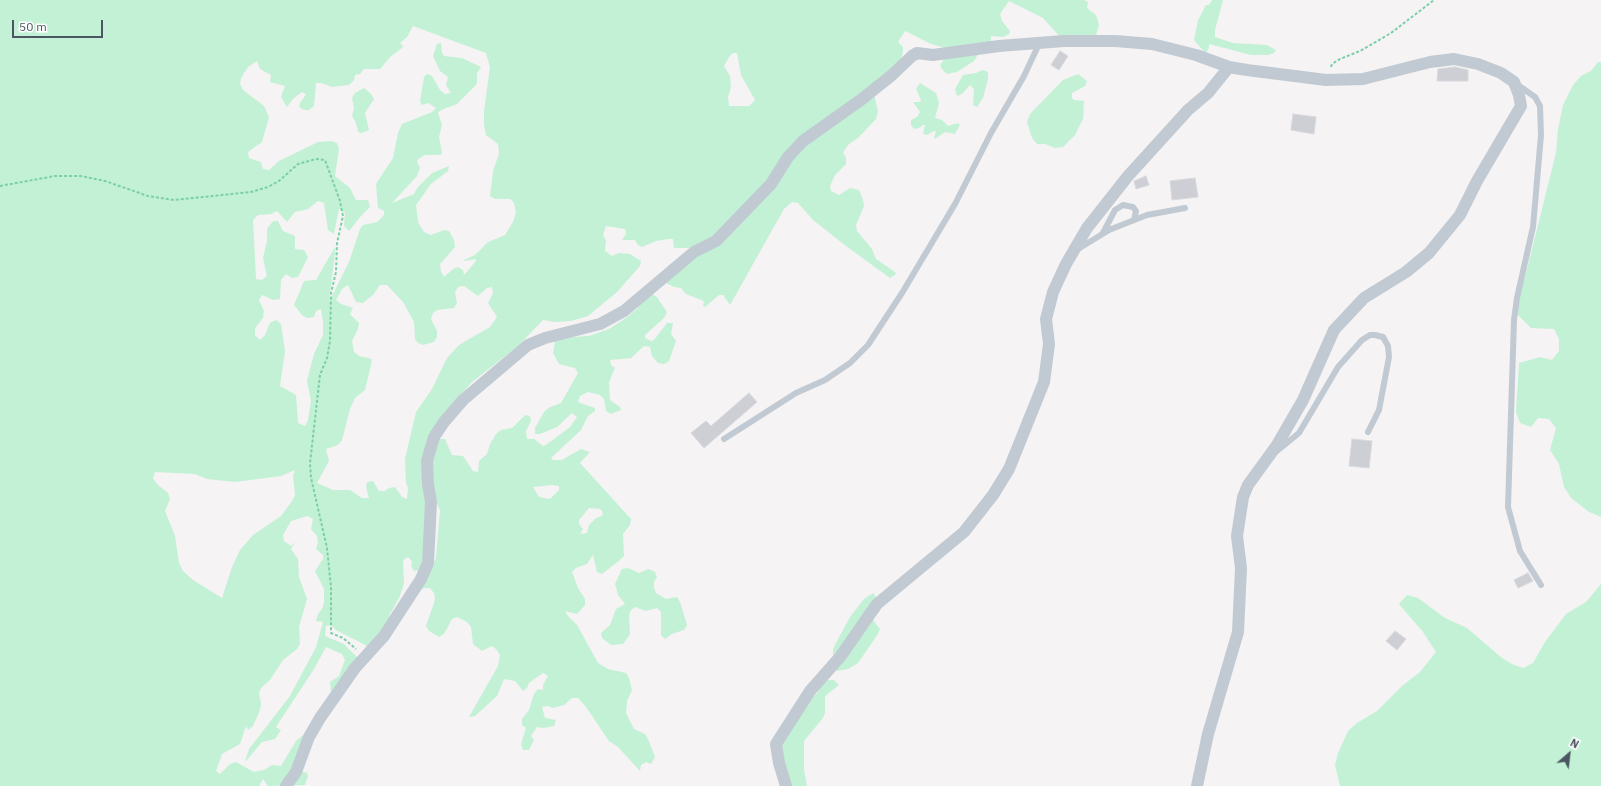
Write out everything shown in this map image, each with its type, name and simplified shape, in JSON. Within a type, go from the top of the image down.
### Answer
[{"type":"street","points":[[286,786],[296,772],[309,737],[320,718],[369,651],[384,636],[421,579],[428,563],[431,502],[428,484],[427,461],[434,437],[444,422],[469,395],[528,345],[545,338],[600,324],[624,311],[694,252],[716,240],[771,184],[788,157],[803,141],[862,99],[892,75],[912,56],[918,53],[933,55],[999,46],[1079,41],[1152,44],[1196,55],[1229,67],[1326,80],[1363,80],[1430,62],[1454,60],[1478,64],[1501,73],[1514,82],[1521,106],[1477,181],[1460,215],[1429,253],[1406,272],[1364,298],[1334,330],[1303,400],[1270,455],[1248,485],[1243,497],[1237,536],[1241,568],[1238,632],[1208,734],[1197,786]]},
{"type":"street","points":[[786,786],[779,763],[776,744],[810,691],[840,657],[878,604],[964,532],[993,495],[1009,470],[1044,382],[1049,344],[1046,319],[1053,292],[1087,228],[1128,176],[1188,110],[1208,93],[1229,67]]},
{"type":"lane","points":[[724,439],[796,393],[825,380],[850,363],[868,345],[902,293],[955,204],[991,133],[1024,76],[1039,44]]},
{"type":"lane","points":[[1514,82],[1535,97],[1540,106],[1541,135],[1533,227],[1517,298],[1514,320],[1508,507],[1520,552],[1541,585]]},
{"type":"lane","points":[[1103,234],[1115,210],[1123,205],[1133,207],[1136,211],[1134,220]]},
{"type":"lane","points":[[1073,252],[1103,234],[1134,220],[1161,211],[1184,208]]},
{"type":"lane","points":[[1270,455],[1299,433],[1338,367],[1362,340],[1370,335],[1375,335],[1383,337],[1388,346],[1389,357],[1379,410],[1368,432]]},
{"type":"path","points":[[1326,80],[1332,64],[1360,51],[1391,33],[1434,0]]},
{"type":"path","points":[[0,186],[55,176],[80,176],[105,181],[148,196],[174,200],[252,192],[274,184],[298,164],[316,159],[325,160],[343,216],[337,243],[336,272],[331,293],[330,341],[327,358],[320,375],[310,463],[311,478],[327,548],[331,587],[331,633],[344,638],[349,645],[360,652],[369,651]]},
{"type":"green space","points":[[0,0],[1084,0],[1088,2],[1087,8],[1096,15],[1099,25],[1096,35],[1090,38],[1060,37],[1043,18],[1009,1],[1000,14],[1002,21],[1010,31],[1009,34],[1003,37],[991,36],[991,41],[984,44],[945,48],[931,44],[905,31],[898,42],[903,47],[903,52],[898,68],[874,94],[878,111],[876,119],[858,138],[849,144],[843,152],[846,158],[846,164],[835,175],[830,186],[831,191],[839,195],[850,188],[859,190],[864,206],[856,225],[857,231],[872,249],[876,259],[895,272],[896,274],[890,278],[813,220],[798,203],[792,202],[784,209],[730,305],[723,295],[719,295],[705,307],[703,306],[704,301],[686,294],[681,288],[674,287],[666,283],[706,241],[689,248],[674,248],[673,239],[668,239],[656,241],[642,247],[638,245],[635,240],[622,240],[626,234],[625,229],[606,226],[603,235],[606,240],[605,251],[612,256],[619,253],[630,254],[641,261],[640,266],[617,292],[588,316],[571,321],[555,322],[543,320],[518,346],[472,382],[456,400],[429,437],[429,512],[425,559],[419,570],[414,571],[411,566],[412,561],[408,557],[403,560],[404,584],[399,598],[389,616],[391,619],[370,645],[367,646],[336,630],[331,625],[326,626],[325,636],[344,644],[358,658],[331,692],[330,682],[339,676],[345,660],[342,654],[326,647],[314,669],[276,727],[281,730],[275,739],[262,742],[245,762],[249,749],[290,696],[316,647],[323,622],[316,621],[324,603],[324,589],[315,571],[323,559],[323,555],[316,549],[318,543],[317,536],[311,529],[313,519],[307,516],[291,521],[283,535],[284,541],[291,546],[295,542],[291,549],[298,559],[299,577],[307,599],[299,627],[300,644],[297,649],[283,660],[270,680],[261,688],[259,693],[261,704],[260,710],[253,726],[248,730],[246,726],[240,744],[222,754],[216,771],[220,774],[230,764],[236,762],[254,772],[264,770],[272,765],[281,766],[296,741],[303,735],[306,737],[301,766],[303,772],[307,773],[308,776],[305,785],[268,786],[263,779],[259,786],[0,786]],"holes":[[[413,26],[486,53],[490,67],[484,111],[484,125],[486,135],[498,144],[499,154],[493,171],[490,196],[495,199],[510,199],[514,203],[516,212],[513,222],[505,235],[488,242],[475,255],[464,260],[475,259],[476,261],[464,275],[463,270],[458,267],[453,269],[444,277],[441,272],[440,264],[455,247],[454,240],[449,231],[444,230],[431,235],[424,232],[418,222],[416,205],[431,184],[448,171],[449,166],[432,173],[418,187],[414,194],[392,203],[417,176],[420,168],[417,162],[418,159],[425,155],[440,155],[442,153],[439,137],[442,125],[438,113],[441,110],[457,104],[477,83],[477,73],[481,67],[462,58],[444,56],[442,53],[441,43],[437,44],[433,56],[440,71],[448,77],[446,85],[451,93],[445,94],[440,90],[432,76],[427,74],[424,77],[420,102],[422,105],[428,103],[436,108],[432,112],[402,124],[398,133],[393,158],[376,184],[378,208],[384,211],[384,215],[377,222],[363,225],[360,229],[349,262],[329,302],[335,247],[316,280],[304,281],[294,305],[302,315],[307,318],[314,317],[316,311],[321,309],[323,322],[323,335],[314,354],[307,381],[311,401],[308,420],[305,426],[298,423],[296,395],[280,386],[285,351],[281,324],[276,320],[270,323],[265,335],[260,340],[255,335],[255,328],[263,318],[264,311],[259,300],[262,295],[273,300],[280,299],[281,280],[286,274],[292,278],[298,277],[308,257],[304,250],[295,249],[295,236],[283,231],[278,221],[273,221],[267,229],[267,241],[263,258],[267,276],[262,280],[256,279],[253,220],[258,215],[271,214],[277,211],[287,222],[295,212],[308,209],[318,201],[324,203],[328,230],[334,234],[339,209],[345,213],[344,226],[349,231],[370,207],[368,200],[356,200],[350,188],[335,176],[339,149],[337,143],[331,141],[318,142],[279,161],[269,170],[263,169],[261,162],[249,158],[248,152],[262,142],[269,117],[264,106],[243,90],[240,84],[241,78],[248,67],[257,61],[260,69],[271,75],[270,82],[285,86],[281,97],[287,107],[293,99],[302,92],[306,94],[299,107],[304,110],[309,110],[314,106],[316,83],[321,83],[332,87],[349,85],[354,80],[355,75],[360,74],[364,69],[380,69],[391,56],[402,48],[403,46],[400,43],[407,37]],[[733,53],[737,53],[741,75],[755,100],[749,106],[729,106],[728,97],[731,87],[730,76],[724,66]],[[348,285],[356,302],[363,303],[373,295],[380,285],[387,285],[403,302],[414,322],[415,339],[418,343],[423,345],[434,342],[437,337],[437,331],[431,319],[433,313],[437,310],[454,308],[457,303],[455,292],[458,287],[464,286],[478,296],[487,288],[492,287],[493,293],[488,303],[497,317],[490,327],[459,345],[447,358],[432,389],[416,412],[405,459],[406,483],[408,488],[407,499],[402,497],[395,487],[389,488],[385,491],[379,491],[373,481],[367,482],[366,487],[369,498],[362,498],[350,490],[333,490],[317,483],[329,461],[326,449],[338,445],[342,440],[350,409],[355,398],[365,390],[372,359],[359,356],[354,352],[352,341],[358,329],[359,323],[350,314],[353,308],[341,304],[336,300],[342,289]],[[295,470],[293,476],[295,495],[281,516],[253,535],[240,550],[232,567],[222,598],[193,580],[183,571],[179,563],[175,536],[165,511],[170,499],[168,493],[157,484],[153,478],[155,472],[195,474],[207,479],[235,482],[281,476]]]},
{"type":"green space","points":[[1212,0],[1223,0],[1215,30],[1215,37],[1233,43],[1267,45],[1276,50],[1274,53],[1268,55],[1251,55],[1209,44],[1206,54],[1194,40],[1198,20],[1206,5],[1209,5]]},
{"type":"green space","points":[[979,53],[974,61],[957,72],[947,74],[940,65],[947,55]]},
{"type":"green space","points":[[1598,62],[1601,62],[1601,517],[1589,512],[1571,498],[1564,487],[1559,464],[1550,450],[1556,428],[1549,419],[1538,418],[1531,427],[1520,423],[1516,412],[1519,363],[1540,357],[1552,360],[1559,351],[1559,339],[1554,329],[1531,328],[1514,311],[1525,277],[1556,153],[1558,129],[1563,105],[1573,85],[1581,76],[1591,71]]},
{"type":"green space","points":[[983,70],[988,72],[988,79],[983,98],[977,107],[973,105],[974,89],[970,85],[962,94],[957,96],[955,89],[963,75],[976,73]]},
{"type":"green space","points":[[1078,74],[1087,81],[1085,86],[1072,93],[1072,98],[1074,100],[1084,101],[1083,119],[1075,135],[1063,147],[1055,148],[1045,144],[1037,144],[1032,138],[1027,122],[1030,114],[1063,80]]},
{"type":"green space","points":[[920,83],[936,93],[939,103],[935,118],[942,120],[948,126],[958,123],[960,125],[955,134],[945,132],[935,139],[934,137],[936,132],[934,131],[927,135],[923,134],[925,125],[914,129],[911,125],[911,120],[917,117],[920,112],[913,102],[920,102],[921,100],[916,89]]},
{"type":"green space","points":[[364,88],[374,99],[365,113],[369,130],[361,133],[358,132],[356,123],[352,116],[354,108],[352,98],[355,93]]},
{"type":"green space","points":[[652,294],[657,297],[667,312],[664,318],[645,335],[645,338],[651,341],[654,340],[667,323],[673,323],[671,334],[676,341],[669,361],[664,364],[658,363],[652,356],[650,347],[644,346],[631,358],[610,360],[611,365],[615,368],[609,382],[610,400],[620,407],[621,410],[611,414],[606,411],[604,399],[600,395],[588,392],[580,396],[578,401],[580,403],[595,408],[595,411],[588,416],[581,430],[551,458],[553,460],[562,460],[581,449],[590,452],[580,463],[631,519],[630,525],[623,534],[624,556],[620,560],[602,574],[597,572],[593,555],[587,564],[576,568],[572,572],[578,588],[585,599],[585,605],[577,614],[565,611],[577,625],[598,663],[608,669],[626,673],[629,678],[632,690],[627,701],[626,713],[634,729],[645,734],[655,757],[651,764],[646,762],[641,765],[640,771],[618,747],[609,741],[586,707],[578,698],[572,698],[564,705],[553,708],[548,706],[542,707],[545,718],[556,720],[554,726],[543,728],[537,727],[531,736],[534,740],[529,750],[523,750],[521,744],[526,728],[522,725],[522,719],[529,710],[534,694],[538,689],[543,690],[543,685],[548,676],[543,673],[529,683],[527,688],[523,691],[515,681],[504,679],[497,696],[475,716],[469,717],[498,666],[500,655],[492,646],[482,651],[473,644],[471,627],[467,622],[457,617],[452,619],[444,634],[439,637],[429,631],[426,626],[434,603],[434,593],[430,588],[424,588],[414,595],[428,576],[436,558],[440,510],[430,489],[428,472],[439,439],[445,439],[452,455],[463,456],[473,471],[478,472],[479,461],[487,454],[490,444],[496,434],[501,430],[512,428],[525,415],[530,416],[531,421],[526,431],[527,439],[534,439],[543,446],[546,445],[570,427],[577,417],[572,413],[557,427],[540,434],[535,434],[535,428],[544,412],[548,408],[561,403],[578,373],[575,368],[559,364],[553,353],[555,341],[559,338],[589,336],[609,329],[637,309],[646,297]],"holes":[[[552,485],[559,486],[559,490],[550,499],[539,497],[533,487]],[[589,508],[600,509],[603,512],[602,516],[596,518],[589,525],[587,533],[580,534],[583,529],[579,524],[579,520]]]},
{"type":"green space","points":[[628,568],[639,573],[649,569],[655,572],[657,577],[654,582],[654,588],[656,593],[666,599],[677,597],[680,602],[687,625],[684,630],[672,634],[665,639],[661,635],[661,612],[657,608],[646,611],[635,607],[630,611],[629,616],[630,634],[623,644],[611,645],[602,638],[601,633],[610,625],[616,609],[625,604],[618,595],[615,584],[622,569]]},
{"type":"green space","points":[[1601,584],[1601,786],[1340,786],[1335,765],[1338,753],[1348,731],[1357,723],[1377,711],[1402,686],[1420,672],[1436,652],[1423,632],[1399,604],[1407,595],[1418,598],[1445,618],[1467,628],[1502,658],[1523,668],[1533,663],[1545,642],[1566,614],[1586,602]]},
{"type":"green space","points":[[873,593],[876,597],[866,611],[880,629],[878,634],[858,663],[848,669],[837,671],[833,667],[833,649],[850,617],[864,599]]},
{"type":"green space","points":[[828,680],[834,680],[839,685],[825,696],[825,713],[823,718],[804,741],[804,770],[807,786],[785,786],[779,751],[792,721],[809,699],[818,693],[819,687]]},
{"type":"building","points":[[1060,51],[1068,56],[1059,70],[1051,65]]},
{"type":"building","points":[[1455,67],[1468,70],[1468,81],[1437,81],[1438,69]]},
{"type":"building","points":[[1293,114],[1316,117],[1314,134],[1291,130]]},
{"type":"building","points":[[1146,176],[1149,185],[1136,189],[1134,181]]},
{"type":"building","points":[[1195,178],[1198,197],[1172,200],[1170,181]]},
{"type":"building","points":[[749,393],[757,402],[704,448],[691,433],[706,421],[711,426]]},
{"type":"building","points":[[1352,439],[1372,441],[1369,468],[1349,466]]},
{"type":"building","points":[[1528,573],[1533,581],[1518,588],[1514,580]]},
{"type":"building","points":[[1395,631],[1406,639],[1397,650],[1386,641]]}]
